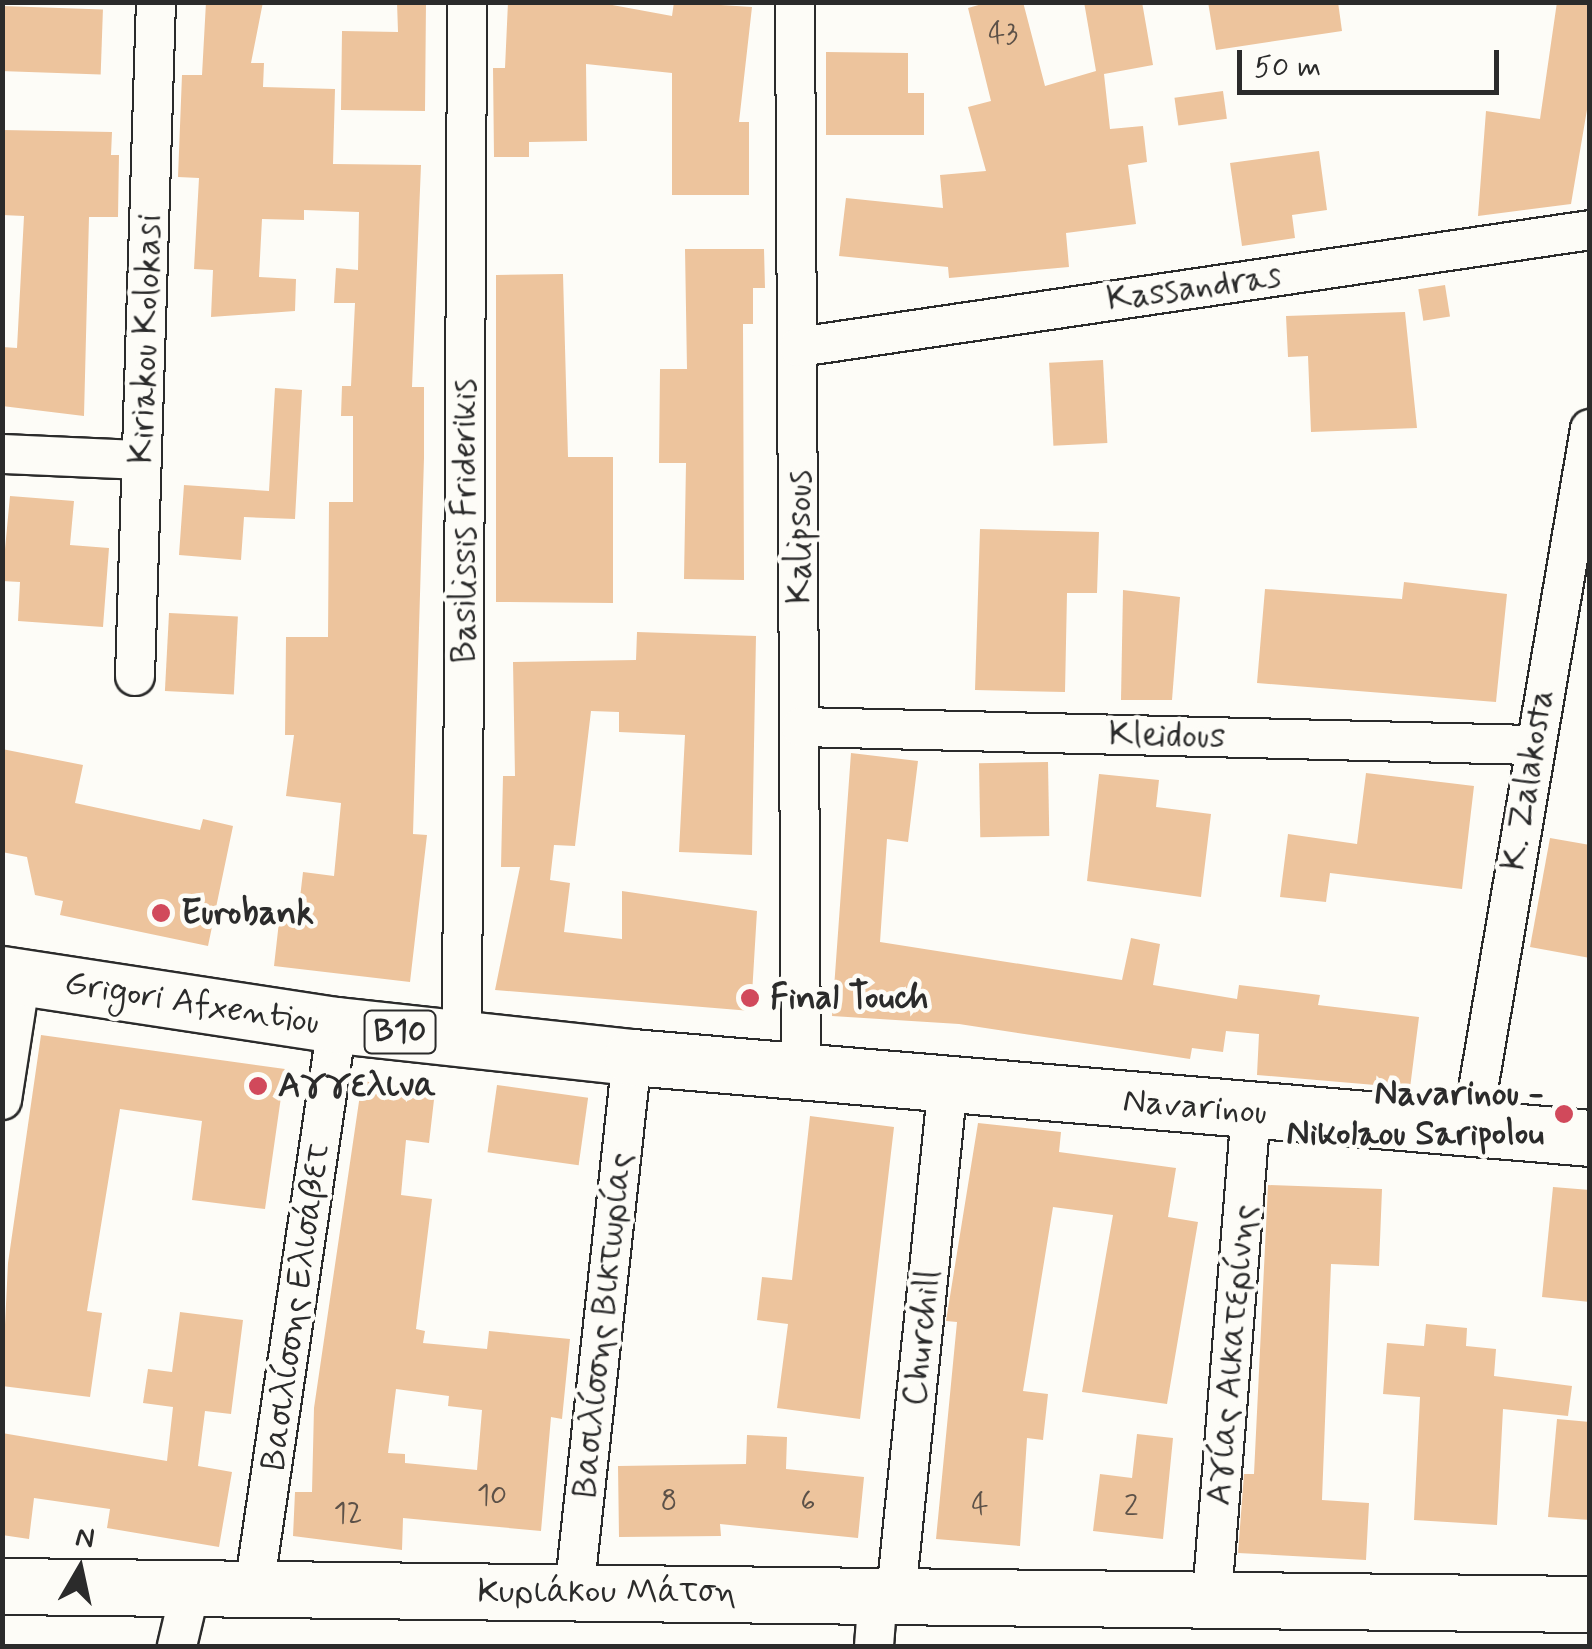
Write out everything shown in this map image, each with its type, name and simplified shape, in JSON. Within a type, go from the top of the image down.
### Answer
[{"type":"main road","name":"Grigori Afxentiou","points":[[12,975],[337,1025],[800,1072]]},
{"type":"main road","name":"Navarinou","points":[[800,1072],[1251,1113],[1590,1138]]},
{"type":"main road","name":"Κυριάκου Μάτση","points":[[2,1586],[1212,1596],[1590,1604]]},
{"type":"street","name":"Kiriakou Kolokasi","points":[[135,676],[156,2]]},
{"type":"street","name":"Basilissis Friderikis","points":[[462,1038],[467,2]]},
{"type":"street","name":"Kalipsous","points":[[800,1072],[799,346],[805,5]]},
{"type":"street","name":"Kassandras","points":[[799,346],[1590,230]]},
{"type":"street","name":"K. Zalakosta","points":[[1471,1131],[1533,745],[1590,429]]},
{"type":"street","points":[[2,454],[141,460]]},
{"type":"street","name":"Kleidous","points":[[800,728],[1533,745]]},
{"type":"street","points":[[2,1100],[12,975]]},
{"type":"street","name":"Βασιλίσσης Ελισάβετ","points":[[254,1588],[337,1025]]},
{"type":"street","name":"Βασιλίσσης Βικτωρίας","points":[[574,1593],[632,1057]]},
{"type":"street","name":"Churchill","points":[[874,1646],[887,1593],[948,1083]]},
{"type":"street","name":"Αγίας Αικατερίνης","points":[[1212,1596],[1251,1113]]},
{"type":"street","points":[[178,1646],[191,1587]]},
{"type":"building","points":[[206,2],[263,2],[251,63],[264,63],[263,87],[335,89],[333,164],[421,165],[412,387],[424,387],[424,458],[413,834],[427,835],[410,982],[274,966],[280,913],[298,915],[303,872],[334,876],[341,803],[286,796],[294,735],[285,735],[286,637],[328,637],[329,502],[353,502],[353,416],[341,416],[342,386],[351,386],[355,303],[334,303],[336,268],[358,270],[359,212],[304,210],[304,220],[262,219],[259,277],[296,279],[295,311],[211,317],[213,270],[194,269],[199,178],[178,177],[182,75],[202,75]]},
{"type":"building","points":[[397,2],[426,2],[425,111],[341,110],[342,31],[398,32]]},
{"type":"building","points":[[508,2],[596,2],[672,16],[674,2],[752,7],[739,122],[749,122],[749,195],[672,195],[672,73],[586,64],[587,141],[529,142],[529,157],[494,157],[493,68],[505,68]]},
{"type":"building","points":[[989,2],[1023,2],[1045,86],[1096,71],[1084,2],[1142,2],[1153,65],[1104,74],[1110,129],[1143,126],[1147,162],[1128,165],[1136,224],[1066,233],[1069,267],[949,278],[948,267],[839,256],[846,198],[943,208],[940,175],[986,171],[968,107],[991,101],[968,8]]},
{"type":"building","points":[[1208,2],[1338,2],[1342,31],[1216,50]]},
{"type":"building","points":[[1557,2],[1590,2],[1590,92],[1571,204],[1478,216],[1486,111],[1540,119]]},
{"type":"building","points":[[2,6],[103,10],[101,74],[2,71]]},
{"type":"building","points":[[826,52],[908,53],[908,93],[924,93],[924,135],[826,135]]},
{"type":"building","points":[[1223,91],[1227,119],[1178,126],[1174,98]]},
{"type":"building","points":[[2,130],[112,132],[111,155],[119,155],[118,217],[89,217],[84,416],[2,406],[2,347],[17,348],[24,216],[2,215]]},
{"type":"building","points":[[1319,151],[1327,210],[1292,215],[1295,238],[1242,246],[1230,163]]},
{"type":"building","points":[[685,249],[764,249],[765,288],[753,288],[753,324],[743,324],[744,580],[684,579],[686,463],[659,463],[660,369],[687,369]]},
{"type":"building","points":[[563,274],[568,457],[613,457],[613,603],[496,602],[496,275]]},
{"type":"building","points":[[1445,285],[1450,317],[1423,321],[1418,289]]},
{"type":"building","points":[[1405,312],[1417,428],[1311,432],[1308,356],[1288,357],[1286,316]]},
{"type":"building","points":[[1103,360],[1107,443],[1053,446],[1049,363]]},
{"type":"building","points":[[275,388],[302,390],[295,519],[244,517],[241,560],[179,555],[184,485],[269,491]]},
{"type":"building","points":[[10,496],[74,501],[70,545],[109,548],[103,627],[18,621],[20,582],[2,581]]},
{"type":"building","points":[[980,529],[1099,532],[1097,593],[1067,593],[1065,692],[975,690]]},
{"type":"building","points":[[1404,582],[1507,594],[1496,702],[1257,683],[1265,589],[1402,599]]},
{"type":"building","points":[[1123,590],[1180,597],[1172,700],[1121,700]]},
{"type":"building","points":[[169,613],[238,617],[234,695],[165,691]]},
{"type":"building","points":[[637,632],[756,636],[752,855],[679,852],[685,735],[619,732],[619,712],[591,711],[575,846],[554,845],[550,880],[570,883],[564,932],[622,939],[622,891],[757,911],[751,1011],[495,990],[520,867],[501,867],[503,776],[515,776],[513,662],[636,660]]},
{"type":"building","points":[[2,749],[83,765],[75,803],[200,830],[203,819],[233,826],[208,946],[60,915],[63,901],[35,895],[27,857],[2,852]]},
{"type":"building","points":[[851,753],[918,761],[908,842],[887,839],[880,942],[1122,980],[1131,938],[1160,944],[1153,985],[1237,999],[1239,985],[1320,995],[1318,1005],[1419,1017],[1410,1088],[1257,1075],[1259,1034],[1226,1031],[1223,1052],[1192,1048],[1190,1059],[959,1024],[832,1016]]},
{"type":"building","points":[[1048,762],[1049,836],[980,837],[979,763]]},
{"type":"building","points":[[1366,773],[1474,786],[1462,889],[1330,873],[1326,902],[1280,897],[1288,834],[1357,844]]},
{"type":"building","points":[[1099,774],[1159,780],[1156,807],[1211,814],[1201,897],[1087,881]]},
{"type":"building","points":[[1550,838],[1590,845],[1590,958],[1530,947]]},
{"type":"building","points":[[41,1035],[285,1069],[265,1209],[192,1200],[202,1121],[120,1109],[87,1311],[102,1313],[90,1397],[2,1386],[8,1263]]},
{"type":"building","points":[[362,1081],[435,1091],[429,1143],[406,1140],[401,1195],[432,1199],[416,1329],[425,1331],[423,1343],[487,1349],[489,1331],[570,1339],[562,1419],[551,1417],[541,1531],[403,1518],[402,1550],[293,1536],[295,1492],[312,1492],[314,1408]],"holes":[[[396,1389],[449,1396],[448,1406],[482,1410],[477,1470],[405,1463],[405,1454],[388,1453]]]},
{"type":"building","points":[[497,1085],[588,1098],[579,1165],[488,1152]]},
{"type":"building","points":[[810,1116],[894,1127],[860,1419],[777,1408],[788,1324],[757,1320],[762,1277],[792,1280]]},
{"type":"building","points":[[978,1123],[1061,1132],[1059,1152],[1176,1168],[1168,1217],[1198,1222],[1167,1404],[1082,1392],[1113,1215],[1053,1207],[1023,1391],[1048,1394],[1043,1440],[1027,1438],[1020,1546],[936,1539],[957,1322],[946,1321]]},
{"type":"building","points":[[1268,1185],[1382,1189],[1379,1266],[1331,1264],[1322,1500],[1369,1503],[1366,1560],[1238,1553],[1244,1474],[1254,1474]]},
{"type":"building","points":[[1553,1187],[1590,1190],[1590,1302],[1542,1297]]},
{"type":"building","points":[[180,1312],[243,1320],[231,1414],[205,1411],[198,1466],[232,1472],[219,1547],[107,1528],[110,1509],[34,1498],[29,1539],[2,1535],[2,1433],[167,1461],[173,1407],[143,1403],[148,1369],[172,1372]]},
{"type":"building","points":[[1426,1324],[1467,1328],[1466,1346],[1496,1349],[1494,1376],[1572,1386],[1568,1416],[1503,1409],[1497,1525],[1414,1520],[1420,1397],[1383,1394],[1387,1343],[1424,1346]]},
{"type":"building","points":[[1557,1419],[1590,1422],[1590,1520],[1548,1517]]},
{"type":"building","points":[[1137,1434],[1173,1438],[1163,1539],[1093,1531],[1100,1474],[1132,1478]]},
{"type":"building","points":[[747,1435],[787,1437],[786,1469],[864,1477],[858,1538],[720,1524],[721,1536],[619,1537],[618,1466],[746,1464]]},
{"type":"place","name":"Eurobank","points":[[161,913]]},
{"type":"place","name":"Final Touch","points":[[750,998]]},
{"type":"place","name":"Αγγελινα","points":[[258,1086]]},
{"type":"place","name":"Navarinou - Nikolaou Saripolou","points":[[1564,1114]]}]
